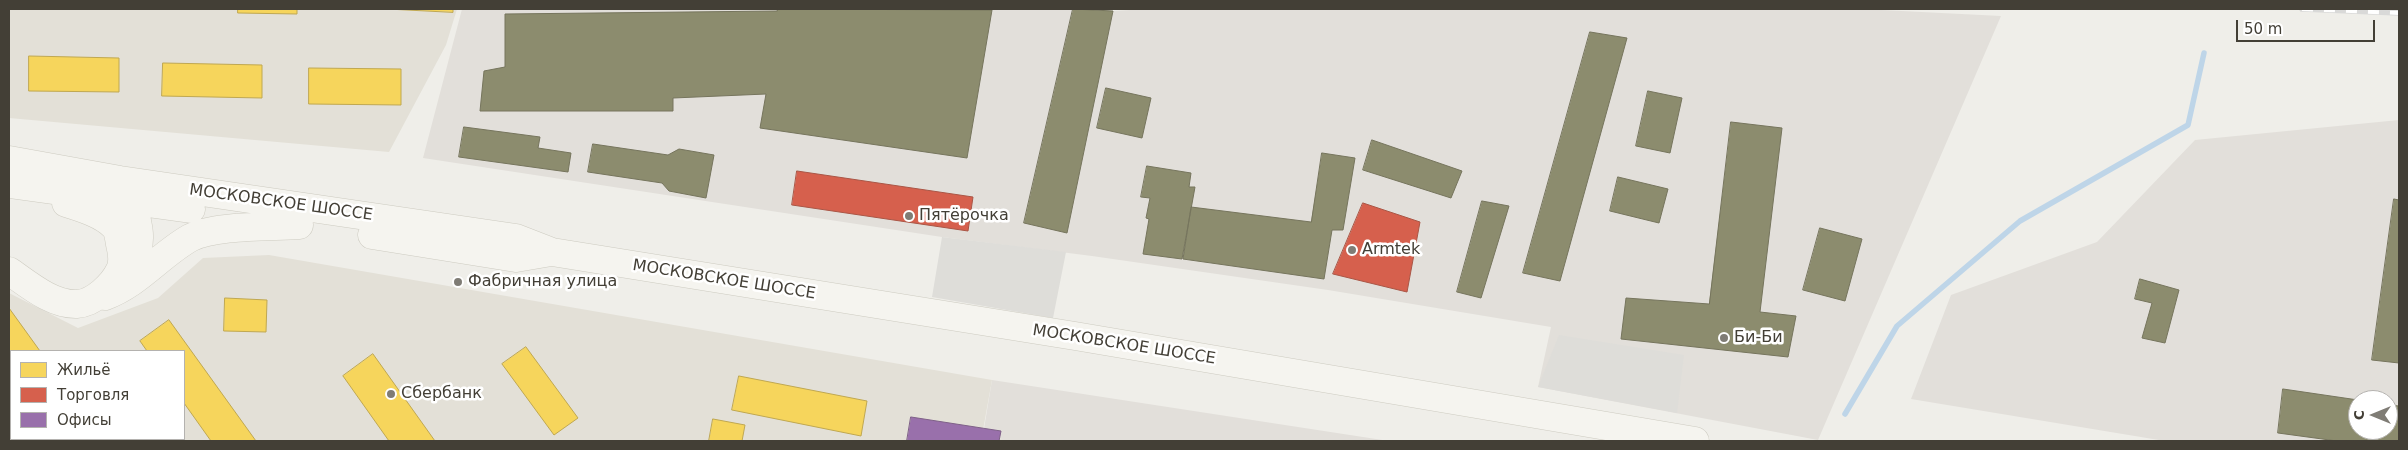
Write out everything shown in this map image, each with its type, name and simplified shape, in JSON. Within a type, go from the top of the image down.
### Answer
[{"type":"main road","name":"МОСКОВСКОЕ ШОССЕ","points":[[11,177],[516,238],[552,252],[1084,338],[1695,441]]},
{"type":"main road","name":"МОСКОВСКОЕ ШОССЕ","points":[[11,177],[104,217],[116,227],[123,256],[120,269],[109,285],[90,302]]},
{"type":"main road","name":"МОСКОВСКОЕ ШОССЕ","points":[[126,190],[299,225],[516,258],[552,252]]},
{"type":"main road","points":[[90,302],[121,284],[137,259],[140,226],[126,190]]},
{"type":"main road","points":[[9,271],[36,289],[62,302],[76,304],[90,302],[120,290],[192,237],[209,232],[299,225]]},
{"type":"shaded area","points":[[9,9],[457,9],[446,45],[389,152],[9,118]]},
{"type":"shaded area","points":[[462,9],[1104,9],[1113,11],[1147,9],[1862,9],[2001,16],[1818,440],[1538,387],[1551,327],[1328,290],[1092,256],[942,237],[423,158]]},
{"type":"shaded area","points":[[2399,120],[2399,441],[2165,441],[1911,399],[1951,295],[2097,242],[2195,140]]},
{"type":"shaded area","points":[[942,237],[1066,252],[1053,318],[932,297]]},
{"type":"shaded area","points":[[269,255],[992,380],[981,441],[9,441],[9,293],[78,328],[158,298],[203,258]]},
{"type":"shaded area","points":[[1559,335],[1684,355],[1677,413],[1538,387]]},
{"type":"shaded area","points":[[992,380],[1389,441],[982,441]]},
{"type":"building: Жильё","points":[[238,9],[297,9],[297,14],[238,13]]},
{"type":"building: Жильё","points":[[388,9],[453,9],[453,12]]},
{"type":"building: Жильё","points":[[29,56],[119,58],[119,92],[29,91]]},
{"type":"building: Жильё","points":[[163,63],[262,65],[262,98],[162,96]]},
{"type":"building: Жильё","points":[[309,68],[401,69],[401,105],[309,104]]},
{"type":"building: Жильё","points":[[225,298],[267,300],[266,332],[224,331]]},
{"type":"building: Жильё","points":[[9,308],[39,350],[10,350],[10,372]]},
{"type":"building: Жильё","points":[[169,320],[256,441],[211,441],[185,404],[185,350],[146,350],[140,341]]},
{"type":"building: Жильё","points":[[526,347],[578,418],[554,435],[502,364]]},
{"type":"building: Жильё","points":[[373,354],[435,441],[389,441],[343,376]]},
{"type":"building: Жильё","points":[[739,376],[867,401],[861,436],[732,410]]},
{"type":"building: Жильё","points":[[713,419],[745,425],[742,441],[709,441]]},
{"type":"building: Жильё","points":[[60,440],[105,441],[60,441]]},
{"type":"building: Торговля","points":[[797,171],[973,197],[968,231],[792,205]]},
{"type":"building: Торговля","points":[[1363,203],[1420,222],[1407,292],[1333,274]]},
{"type":"building: Офисы","points":[[911,417],[1001,431],[999,441],[907,441]]},
{"type":"building: Промзона","points":[[777,9],[992,10],[967,158],[760,128],[766,94],[673,98],[673,111],[480,111],[484,71],[505,67],[505,14],[777,11]]},
{"type":"building: Промзона","points":[[1073,9],[1113,11],[1067,233],[1024,223]]},
{"type":"building: Промзона","points":[[1590,32],[1627,38],[1560,281],[1523,273]]},
{"type":"building: Промзона","points":[[1106,88],[1151,98],[1142,138],[1097,128]]},
{"type":"building: Промзона","points":[[1648,91],[1682,98],[1670,153],[1636,146]]},
{"type":"building: Промзона","points":[[1731,122],[1782,128],[1760,312],[1796,316],[1788,357],[1621,339],[1626,298],[1709,304]]},
{"type":"building: Промзона","points":[[464,127],[540,137],[538,148],[571,153],[568,172],[459,157]]},
{"type":"building: Промзона","points":[[1372,140],[1462,171],[1451,198],[1363,170]]},
{"type":"building: Промзона","points":[[593,144],[668,155],[679,149],[714,155],[706,198],[669,191],[662,183],[588,172]]},
{"type":"building: Промзона","points":[[1322,153],[1355,158],[1343,230],[1332,230],[1324,279],[1183,259],[1191,207],[1311,222]]},
{"type":"building: Промзона","points":[[1147,166],[1191,173],[1189,187],[1195,187],[1182,259],[1143,254],[1149,219],[1146,218],[1150,198],[1141,197]]},
{"type":"building: Промзона","points":[[1618,177],[1668,189],[1659,223],[1610,211]]},
{"type":"building: Промзона","points":[[2394,199],[2399,200],[2399,363],[2372,360]]},
{"type":"building: Промзона","points":[[1482,201],[1509,206],[1481,298],[1457,292]]},
{"type":"building: Промзона","points":[[1820,228],[1862,239],[1845,301],[1803,290]]},
{"type":"building: Промзона","points":[[2140,279],[2179,290],[2165,343],[2142,338],[2152,303],[2135,299]]},
{"type":"building: Промзона","points":[[2283,389],[2348,399],[2348,440],[2398,440],[2399,406],[2399,441],[2337,441],[2278,433]]},
{"type":"waterway","points":[[1845,414],[1897,326],[2020,221],[2188,125],[2204,53]]},
{"type":"railway","points":[[2302,9],[2399,13]]},
{"type":"place","name":"Пятёрочка","points":[[909,216]]},
{"type":"place","name":"Armtek","points":[[1352,250]]},
{"type":"place","name":"Фабричная улица","points":[[458,282]]},
{"type":"place","name":"Би-Би","points":[[1724,338]]},
{"type":"place","name":"Сбербанк","points":[[391,394]]}]
